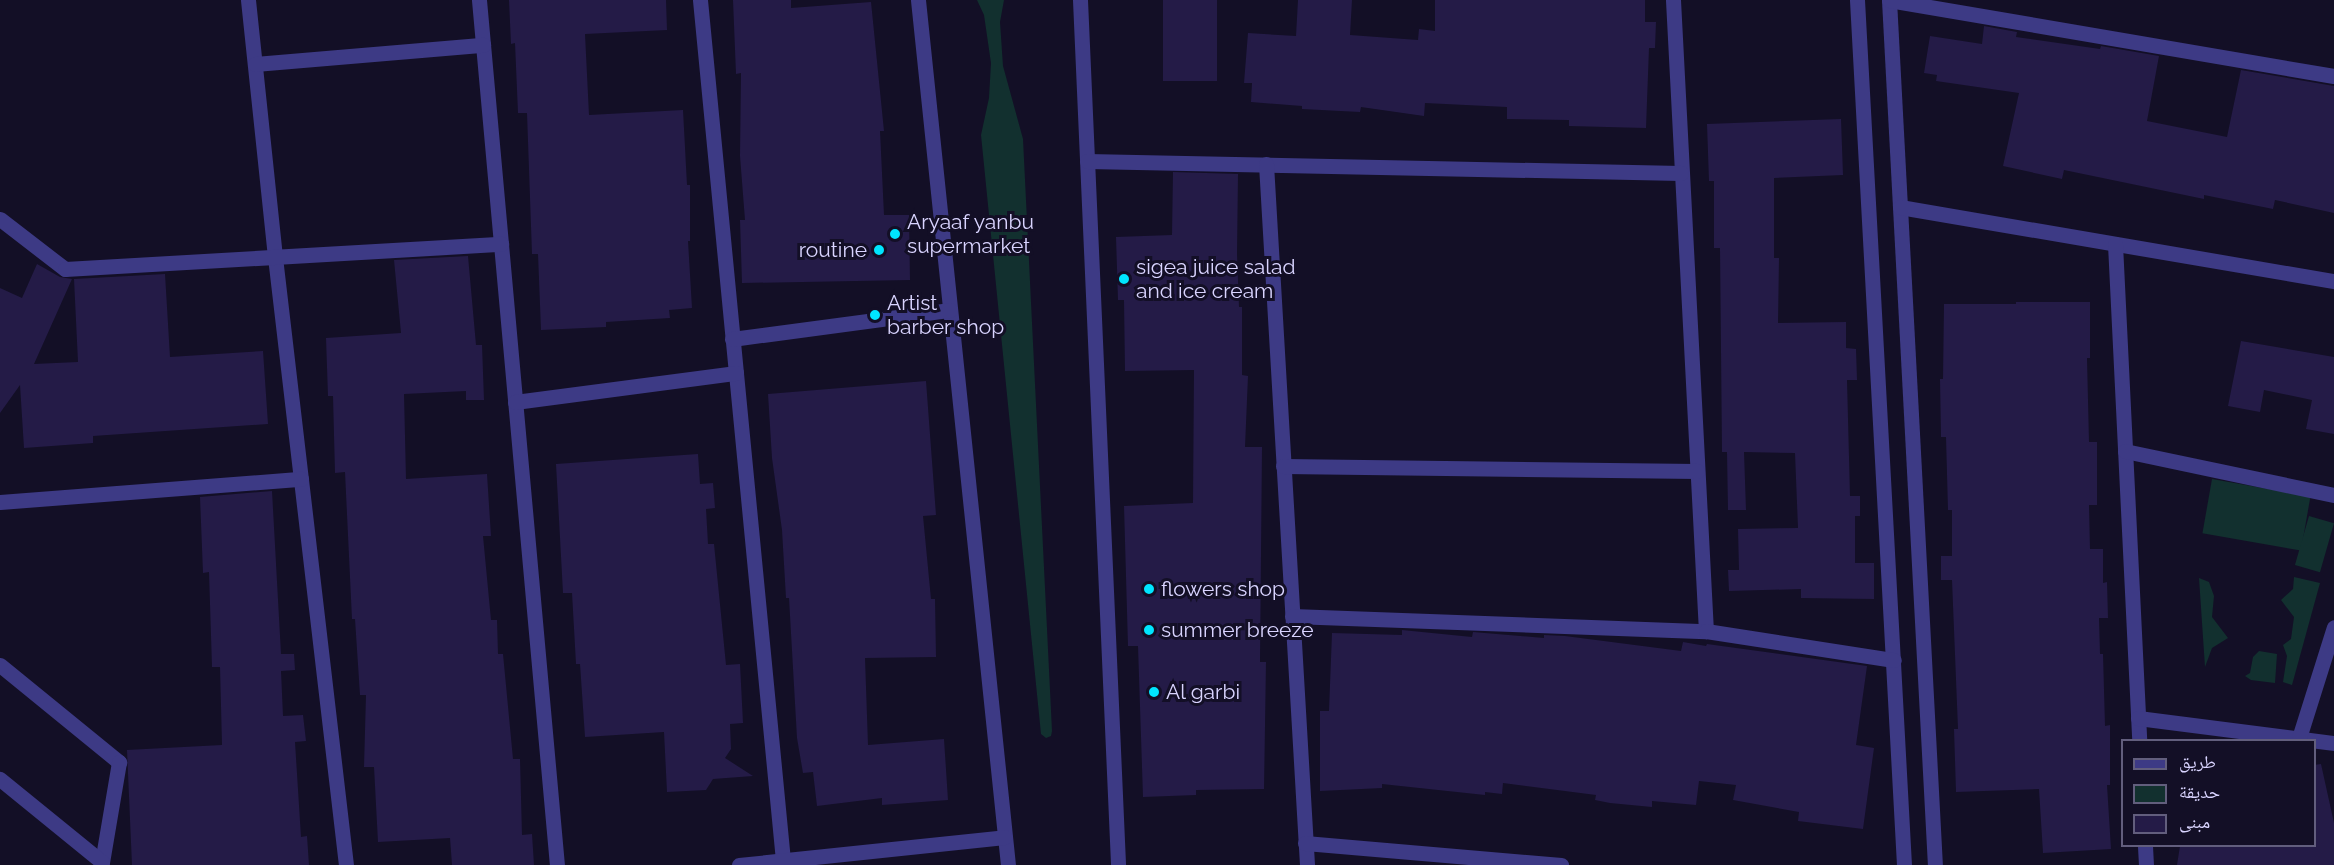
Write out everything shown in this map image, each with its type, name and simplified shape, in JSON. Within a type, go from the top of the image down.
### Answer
[{"type":"street","points":[[248,0],[275,257],[346,865]]},
{"type":"street","points":[[479,0],[556,865]]},
{"type":"street","points":[[700,0],[783,860]]},
{"type":"street","points":[[918,0],[1008,865]]},
{"type":"street","points":[[1080,0],[1118,865]]},
{"type":"street","points":[[1673,0],[1706,631]]},
{"type":"street","points":[[1857,0],[1904,865]]},
{"type":"street","points":[[1935,865],[1889,0],[2334,76]]},
{"type":"street","points":[[255,64],[483,45]]},
{"type":"street","points":[[1087,161],[1681,173]]},
{"type":"street","points":[[1266,164],[1307,865]]},
{"type":"street","points":[[1900,207],[2334,281]]},
{"type":"street","points":[[0,219],[65,269],[501,244]]},
{"type":"street","points":[[2115,244],[2139,739]]},
{"type":"street","points":[[732,339],[950,310]]},
{"type":"street","points":[[515,402],[736,373]]},
{"type":"street","points":[[2125,451],[2334,495]]},
{"type":"street","points":[[1283,466],[1697,471]]},
{"type":"street","points":[[0,502],[301,479]]},
{"type":"street","points":[[1292,616],[1706,631],[1893,660]]},
{"type":"street","points":[[2299,738],[2334,627]]},
{"type":"street","points":[[0,665],[119,762],[102,862],[0,779]]},
{"type":"street","points":[[2138,718],[2306,739]]},
{"type":"street","points":[[2316,740],[2334,743]]},
{"type":"street","points":[[739,865],[1005,837]]},
{"type":"street","points":[[1305,843],[1561,865]]},
{"type":"street","points":[[2145,847],[2146,865]]},
{"type":"green space","points":[[977,0],[1004,0],[1000,22],[1003,66],[1023,139],[1052,731],[1051,736],[1046,738],[1041,734],[981,135],[989,98],[991,63],[984,15]]},
{"type":"green space","points":[[2212,479],[2310,496],[2301,551],[2202,533]]},
{"type":"green space","points":[[2309,516],[2334,523],[2320,572],[2295,565]]},
{"type":"green space","points":[[2294,577],[2320,583],[2292,685],[2283,682],[2287,656],[2283,645],[2291,639],[2294,617],[2281,600],[2293,589]]},
{"type":"green space","points":[[2199,578],[2209,582],[2214,596],[2212,617],[2228,638],[2212,648],[2205,667]]},
{"type":"green space","points":[[2259,651],[2277,654],[2275,683],[2251,680],[2245,676],[2250,673],[2253,657]]},
{"type":"building","points":[[509,0],[666,0],[667,30],[585,34],[589,115],[683,110],[687,185],[690,185],[690,241],[688,241],[692,308],[669,310],[670,318],[606,322],[606,327],[541,330],[538,254],[532,254],[527,113],[518,113],[515,43],[511,44]]},
{"type":"building","points":[[733,0],[791,0],[791,8],[871,2],[884,131],[880,131],[884,215],[909,215],[910,280],[742,283],[740,220],[745,220],[740,156],[741,73],[736,74]]},
{"type":"building","points":[[1163,0],[1217,0],[1217,81],[1163,81]]},
{"type":"building","points":[[1298,0],[1352,0],[1350,35],[1418,40],[1419,29],[1435,31],[1435,0],[1645,0],[1645,22],[1656,22],[1655,48],[1649,48],[1646,128],[1569,126],[1569,120],[1507,119],[1507,107],[1425,103],[1424,116],[1361,107],[1360,112],[1302,109],[1302,106],[1251,102],[1252,83],[1244,83],[1248,33],[1296,36]]},
{"type":"building","points":[[1984,26],[2017,32],[2016,37],[2100,49],[2101,46],[2159,56],[2147,121],[2227,137],[2241,70],[2334,86],[2334,213],[2275,200],[2273,209],[2204,195],[2204,199],[2064,170],[2062,179],[2003,166],[2019,93],[1936,81],[1937,75],[1924,73],[1930,36],[1982,44]]},
{"type":"building","points":[[1841,119],[1843,175],[1774,178],[1774,258],[1779,258],[1778,323],[1846,322],[1846,348],[1856,349],[1857,380],[1847,380],[1850,496],[1860,496],[1860,516],[1855,516],[1855,563],[1874,563],[1874,599],[1801,598],[1801,589],[1729,591],[1728,570],[1739,570],[1738,529],[1798,528],[1795,453],[1744,452],[1746,510],[1728,510],[1727,452],[1722,452],[1720,248],[1714,248],[1714,181],[1709,181],[1707,124]]},
{"type":"building","points":[[1173,172],[1238,174],[1237,254],[1239,307],[1242,307],[1242,375],[1248,376],[1245,447],[1262,447],[1260,662],[1266,662],[1264,789],[1196,790],[1196,795],[1143,797],[1138,646],[1128,646],[1124,506],[1193,503],[1194,370],[1125,371],[1124,300],[1118,300],[1116,237],[1172,235]]},
{"type":"building","points":[[468,256],[476,345],[482,345],[484,400],[466,400],[466,391],[404,394],[406,479],[487,474],[491,536],[483,536],[491,620],[497,620],[498,654],[503,654],[513,759],[520,759],[522,835],[532,834],[534,865],[452,865],[450,838],[378,842],[374,767],[364,767],[366,695],[360,695],[355,619],[352,619],[345,472],[335,473],[333,396],[328,396],[326,338],[401,333],[394,260]]},
{"type":"building","points":[[37,264],[60,277],[72,279],[34,364],[78,362],[74,279],[165,274],[170,357],[263,351],[268,424],[93,436],[93,443],[24,448],[20,385],[0,413],[0,288],[22,298]]},
{"type":"building","points":[[2016,302],[2090,302],[2090,358],[2087,358],[2089,442],[2097,442],[2097,505],[2089,505],[2090,549],[2103,549],[2103,583],[2107,582],[2108,618],[2099,618],[2100,654],[2103,654],[2105,726],[2110,725],[2110,785],[2107,785],[2111,849],[2043,853],[2039,789],[1956,792],[1954,729],[1958,729],[1952,580],[1941,580],[1941,556],[1952,556],[1952,510],[1948,510],[1946,437],[1941,437],[1940,379],[1943,379],[1944,304],[2016,304]]},
{"type":"building","points":[[2241,341],[2334,357],[2334,434],[2306,429],[2312,400],[2264,390],[2260,412],[2228,406]]},
{"type":"building","points":[[926,381],[936,515],[923,516],[931,599],[935,599],[936,657],[865,658],[868,745],[944,739],[948,800],[882,805],[882,798],[817,806],[813,772],[803,773],[797,738],[789,598],[786,598],[782,530],[772,458],[768,394]]},
{"type":"building","points":[[698,454],[700,484],[713,483],[715,508],[706,509],[708,544],[714,544],[726,665],[740,664],[743,723],[730,724],[731,749],[725,758],[753,776],[713,779],[706,790],[667,792],[664,732],[585,737],[580,664],[576,664],[572,593],[563,593],[556,464]]},
{"type":"building","points":[[272,491],[281,654],[294,654],[295,670],[281,671],[283,716],[303,715],[306,741],[295,742],[301,837],[307,836],[309,865],[132,865],[127,750],[222,745],[220,667],[212,667],[209,572],[203,573],[200,497]]},
{"type":"building","points":[[1402,630],[1472,637],[1473,632],[1544,638],[1544,635],[1565,636],[1681,651],[1683,642],[1867,666],[1856,745],[1874,748],[1863,829],[1798,821],[1799,812],[1733,800],[1736,785],[1699,781],[1696,805],[1652,801],[1652,807],[1595,800],[1596,795],[1503,783],[1502,794],[1485,792],[1485,795],[1382,784],[1382,788],[1320,791],[1320,711],[1329,711],[1332,633],[1402,635]]},
{"type":"building","points":[[2321,764],[2334,823],[2334,865],[2177,865],[2180,847],[2316,847],[2316,765]]},
{"type":"place","name":"Aryaaf yanbu supermarket","points":[[895,234]]},
{"type":"place","name":"routine","points":[[879,250]]},
{"type":"place","name":"sigea juice salad and ice cream","points":[[1124,279]]},
{"type":"place","name":"Artist barber shop","points":[[875,315]]},
{"type":"place","name":"flowers shop","points":[[1149,589]]},
{"type":"place","name":"summer breeze","points":[[1149,630]]},
{"type":"place","name":"Al garbi","points":[[1154,692]]}]
